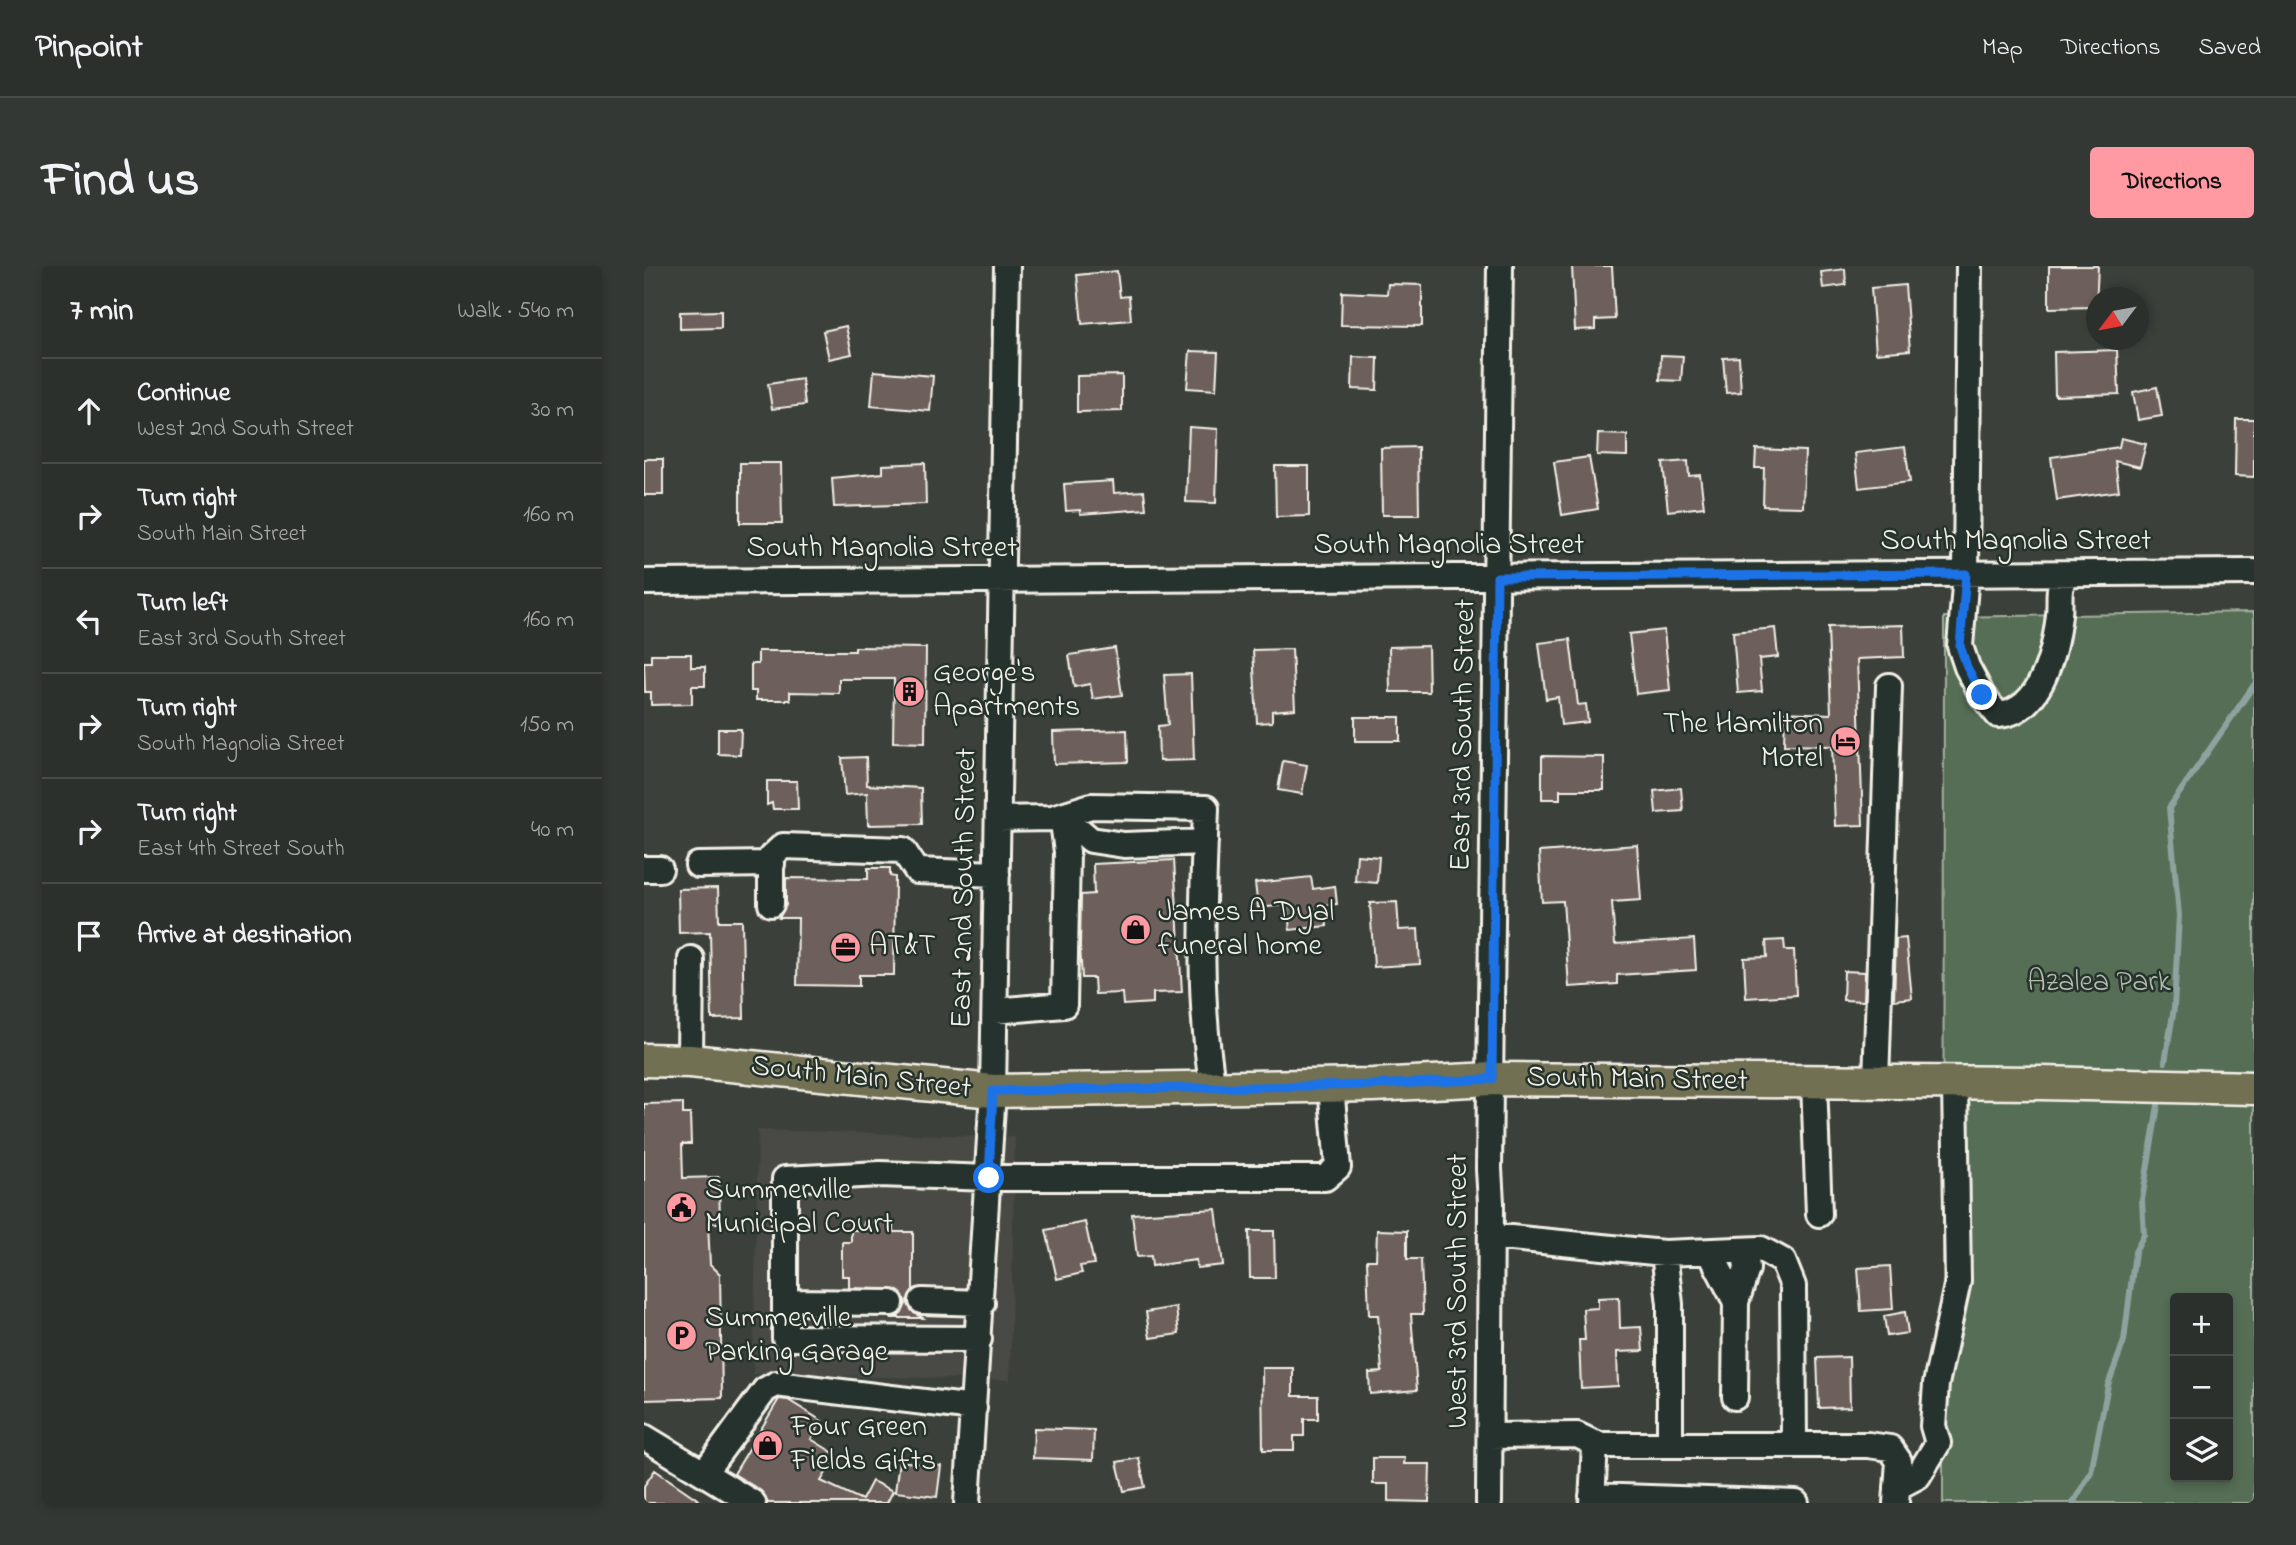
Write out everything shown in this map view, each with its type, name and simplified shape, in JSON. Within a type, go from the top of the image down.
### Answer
[{"type":"main road","name":"South Main Street","points":[[644,1060],[690,1061],[993,1091],[1331,1086],[1492,1079],[1955,1082],[2254,1088]]},
{"type":"street","name":"East 2nd South Street","points":[[967,1503],[982,1304],[993,1091],[1007,266]]},
{"type":"street","name":"East 3rd South Street","points":[[1492,1079],[1500,266]]},
{"type":"street","points":[[1969,266],[1966,574],[1960,646],[1972,676],[1998,715],[2015,711],[2026,703],[2037,689],[2052,654],[2059,614],[2058,586],[2067,573]]},
{"type":"street","name":"South Magnolia Street","points":[[644,582],[2254,572]]},
{"type":"street","points":[[1876,1082],[1889,686]]},
{"type":"street","points":[[998,819],[1062,815],[1091,806],[1206,808],[1204,1037],[1213,1088]]},
{"type":"street","points":[[1062,815],[1091,840],[1124,845],[1205,842]]},
{"type":"street","points":[[995,1011],[1064,1005],[1067,852],[1062,815]]},
{"type":"street","points":[[771,905],[772,857],[783,846],[903,850],[918,871],[997,874]]},
{"type":"street","points":[[698,865],[772,864]]},
{"type":"street","points":[[690,1061],[691,959]]},
{"type":"street","name":"West 3rd South Street","points":[[1489,1503],[1489,1169],[1492,1079]]},
{"type":"street","points":[[1814,1082],[1819,1214]]},
{"type":"street","points":[[1897,1495],[1918,1476],[1938,1443],[1933,1426],[1936,1384],[1958,1281],[1955,1082]]},
{"type":"street","points":[[979,1339],[862,1341],[785,1338],[785,1179],[880,1174],[989,1178],[1325,1178],[1338,1167],[1331,1086]]},
{"type":"street","points":[[1491,1236],[1664,1253],[1760,1249],[1783,1261],[1793,1286],[1794,1445]]},
{"type":"street","points":[[1735,1397],[1736,1303],[1747,1269],[1745,1250]]},
{"type":"street","points":[[1710,1252],[1736,1303]]},
{"type":"street","points":[[1664,1253],[1670,1304],[1670,1445]]},
{"type":"street","points":[[786,1301],[891,1303]]},
{"type":"street","points":[[922,1301],[982,1304]]},
{"type":"street","points":[[862,1341],[863,1302]]},
{"type":"street","points":[[708,1476],[765,1390],[776,1384],[974,1408]]},
{"type":"street","points":[[1490,1436],[1577,1435],[1595,1443],[1890,1448],[1899,1461],[1897,1495]]},
{"type":"street","points":[[644,1437],[752,1503]]},
{"type":"street","points":[[1595,1443],[1592,1500],[1796,1503]]},
{"type":"shaded area","points":[[758,1130],[1015,1137],[1010,1380],[753,1374]]},
{"type":"green space","name":"Azalea Park","points":[[2254,612],[2254,1503],[1943,1503],[1944,617]]},
{"type":"building","points":[[1572,266],[1612,266],[1615,319],[1595,320],[1595,329],[1575,330]]},
{"type":"building","points":[[2049,266],[2098,266],[2097,287],[2086,287],[2086,307],[2049,308]]},
{"type":"building","points":[[1845,269],[1846,285],[1823,288],[1821,272]]},
{"type":"building","points":[[1117,271],[1120,297],[1129,296],[1131,320],[1082,324],[1077,275]]},
{"type":"building","points":[[1388,284],[1422,285],[1422,326],[1341,325],[1342,292],[1387,294]]},
{"type":"building","points":[[1905,285],[1910,350],[1876,353],[1871,288]]},
{"type":"building","points":[[721,311],[721,328],[680,329],[680,312]]},
{"type":"building","points":[[846,326],[852,354],[829,359],[823,331]]},
{"type":"building","points":[[2117,350],[2119,394],[2055,396],[2054,352]]},
{"type":"building","points":[[1190,351],[1218,352],[1216,390],[1187,388]]},
{"type":"building","points":[[1661,355],[1683,356],[1681,381],[1660,380]]},
{"type":"building","points":[[1353,357],[1378,358],[1377,390],[1352,389]]},
{"type":"building","points":[[1739,357],[1741,392],[1726,393],[1723,358]]},
{"type":"building","points":[[874,371],[933,376],[930,411],[871,406]]},
{"type":"building","points":[[1122,375],[1122,411],[1077,412],[1077,376]]},
{"type":"building","points":[[802,379],[805,405],[772,409],[768,384]]},
{"type":"building","points":[[2157,387],[2162,416],[2138,420],[2133,392]]},
{"type":"building","points":[[2236,419],[2254,419],[2254,477],[2235,476]]},
{"type":"building","points":[[1189,427],[1218,429],[1216,503],[1186,502]]},
{"type":"building","points":[[1598,434],[1627,435],[1627,456],[1597,455]]},
{"type":"building","points":[[2121,438],[2146,444],[2140,467],[2115,461],[2119,491],[2057,500],[2051,457],[2119,447]]},
{"type":"building","points":[[1418,447],[1419,515],[1382,515],[1381,448]]},
{"type":"building","points":[[1905,447],[1910,482],[1859,488],[1855,453]]},
{"type":"building","points":[[1756,449],[1805,451],[1803,507],[1763,506],[1764,468],[1755,468]]},
{"type":"building","points":[[1589,457],[1598,509],[1562,515],[1554,462]]},
{"type":"building","points":[[644,459],[663,459],[663,495],[644,495]]},
{"type":"building","points":[[1688,461],[1689,476],[1700,475],[1704,507],[1668,511],[1663,463]]},
{"type":"building","points":[[740,463],[781,463],[782,523],[740,523]]},
{"type":"building","points":[[925,463],[926,504],[834,507],[832,478],[883,473],[883,465]]},
{"type":"building","points":[[1275,466],[1309,466],[1309,516],[1276,517]]},
{"type":"building","points":[[1113,481],[1114,493],[1144,491],[1146,509],[1080,514],[1080,510],[1066,511],[1064,484]]},
{"type":"building","name":"The Hamilton Motel","points":[[1903,625],[1904,657],[1857,659],[1863,825],[1835,826],[1832,746],[1784,745],[1785,712],[1831,714],[1828,627]]},
{"type":"building","points":[[1775,628],[1778,657],[1759,659],[1762,691],[1738,693],[1733,632]]},
{"type":"building","points":[[1664,630],[1670,690],[1636,694],[1629,634]]},
{"type":"building","points":[[1570,639],[1578,705],[1586,704],[1588,722],[1561,725],[1558,697],[1546,699],[1539,643]]},
{"type":"building","points":[[1428,646],[1429,692],[1390,692],[1389,647]]},
{"type":"building","points":[[855,647],[926,648],[925,743],[893,742],[894,679],[839,679],[839,693],[790,692],[790,700],[756,700],[756,691],[751,691],[751,664],[758,664],[758,651],[855,651]]},
{"type":"building","points":[[1115,648],[1122,695],[1093,699],[1090,684],[1074,687],[1069,655]]},
{"type":"building","points":[[1292,649],[1295,709],[1272,711],[1272,722],[1257,723],[1253,650]]},
{"type":"building","points":[[651,654],[691,654],[691,667],[705,667],[705,686],[692,686],[692,704],[651,705],[651,692],[645,692],[644,662],[651,662]]},
{"type":"building","points":[[1191,674],[1194,760],[1159,761],[1158,726],[1168,725],[1164,675]]},
{"type":"building","points":[[1355,717],[1400,717],[1400,741],[1355,741]]},
{"type":"building","points":[[718,729],[741,729],[740,755],[718,754]]},
{"type":"building","points":[[1127,730],[1128,762],[1054,764],[1053,732]]},
{"type":"building","points":[[1542,756],[1604,757],[1604,790],[1560,790],[1560,799],[1542,799]]},
{"type":"building","points":[[866,757],[867,785],[921,788],[922,824],[868,825],[867,793],[845,795],[842,758]]},
{"type":"building","points":[[1283,761],[1307,765],[1302,794],[1278,790]]},
{"type":"building","points":[[767,781],[797,781],[798,809],[773,809],[772,803],[767,805]]},
{"type":"building","points":[[1681,788],[1683,811],[1656,813],[1654,791]]},
{"type":"building","points":[[1637,845],[1641,900],[1612,902],[1615,944],[1694,939],[1696,970],[1617,975],[1617,984],[1569,987],[1563,901],[1542,902],[1539,852]]},
{"type":"building","points":[[1357,855],[1379,857],[1377,883],[1355,881]]},
{"type":"building","points":[[1174,860],[1182,992],[1153,993],[1153,1003],[1123,1005],[1122,993],[1095,994],[1094,978],[1082,978],[1080,946],[1081,895],[1094,894],[1093,864]]},
{"type":"building","name":"AT&T","points":[[868,868],[890,868],[890,876],[895,877],[894,975],[859,975],[859,986],[797,985],[798,918],[779,918],[786,905],[786,878],[868,879]]},
{"type":"building","points":[[1311,877],[1313,889],[1335,886],[1337,904],[1325,905],[1327,926],[1290,930],[1287,905],[1258,908],[1255,883]]},
{"type":"building","points":[[718,888],[719,921],[742,921],[744,1018],[712,1019],[710,932],[679,933],[678,889]]},
{"type":"building","points":[[1397,902],[1399,930],[1418,929],[1420,964],[1374,967],[1370,903]]},
{"type":"building","points":[[1906,938],[1912,998],[1894,1000],[1896,939]]},
{"type":"building","points":[[1784,940],[1785,950],[1794,950],[1796,995],[1746,998],[1744,958],[1767,957],[1766,941]]},
{"type":"building","points":[[1844,971],[1865,972],[1864,1001],[1843,1000]]},
{"type":"building","points":[[683,1103],[683,1114],[690,1114],[691,1144],[682,1144],[683,1178],[719,1177],[720,1223],[708,1223],[710,1264],[720,1274],[722,1398],[644,1400],[644,1104]]},
{"type":"building","points":[[1216,1209],[1223,1265],[1197,1268],[1196,1260],[1152,1266],[1151,1256],[1137,1257],[1132,1214]]},
{"type":"building","points":[[864,1222],[893,1222],[893,1232],[913,1232],[913,1290],[907,1301],[914,1313],[923,1318],[891,1318],[899,1316],[906,1304],[898,1290],[849,1288],[849,1276],[842,1276],[842,1242],[851,1242],[851,1230],[863,1230]]},
{"type":"building","points":[[1085,1222],[1094,1264],[1080,1266],[1082,1273],[1057,1279],[1046,1230]]},
{"type":"building","points":[[1377,1230],[1407,1231],[1407,1259],[1421,1259],[1423,1314],[1411,1314],[1417,1390],[1370,1394],[1369,1373],[1382,1372],[1378,1315],[1369,1315],[1367,1260],[1376,1260]]},
{"type":"building","points":[[1249,1231],[1274,1231],[1275,1278],[1250,1278]]},
{"type":"building","points":[[1890,1266],[1893,1309],[1861,1311],[1858,1268]]},
{"type":"building","points":[[1619,1297],[1620,1328],[1641,1327],[1643,1351],[1617,1352],[1618,1386],[1581,1388],[1579,1340],[1585,1340],[1583,1309],[1598,1308],[1598,1298]]},
{"type":"building","points":[[1176,1307],[1179,1334],[1150,1338],[1146,1312]]},
{"type":"building","points":[[1905,1312],[1908,1333],[1887,1336],[1884,1316]]},
{"type":"building","points":[[1849,1357],[1850,1407],[1819,1408],[1817,1358]]},
{"type":"building","points":[[1262,1368],[1293,1368],[1293,1396],[1318,1396],[1318,1419],[1304,1419],[1304,1436],[1294,1436],[1294,1450],[1263,1450]]},
{"type":"building","points":[[779,1399],[788,1400],[822,1421],[811,1439],[837,1455],[821,1481],[862,1500],[872,1481],[893,1491],[887,1503],[768,1503],[761,1491],[734,1474]]},
{"type":"building","points":[[1034,1428],[1094,1430],[1093,1460],[1033,1458]]},
{"type":"building","points":[[1139,1458],[1145,1487],[1124,1491],[1117,1462]]},
{"type":"building","points":[[1373,1458],[1405,1458],[1404,1464],[1430,1464],[1429,1502],[1388,1501],[1388,1484],[1373,1484]]},
{"type":"building","points":[[899,1461],[941,1466],[937,1497],[895,1492]]},
{"type":"building","points":[[655,1470],[703,1503],[644,1503],[644,1486]]},
{"type":"waterway","points":[[2165,1062],[2174,1008],[2179,915],[2169,808],[2254,685]]},
{"type":"waterway","points":[[2073,1503],[2091,1472],[2108,1385],[2124,1341],[2135,1252],[2144,1235],[2142,1200],[2159,1099]]},
{"type":"place","name":"George's Apartments","points":[[910,691]]},
{"type":"place","name":"The Hamilton Motel","points":[[1846,742]]},
{"type":"place","name":"James A Dyal funeral home","points":[[1135,930]]},
{"type":"place","name":"AT&T","points":[[846,947]]},
{"type":"place","name":"Summerville Municipal Court","points":[[682,1208]]},
{"type":"place","name":"Summerville Parking Garage","points":[[682,1336]]},
{"type":"place","name":"Four Green Fields Gifts","points":[[768,1445]]},
{"type":"route","points":[[989,1178],[993,1091],[1373,1085],[1492,1079],[1497,577],[1966,574],[1960,646],[1967,667],[1982,695]]}]
